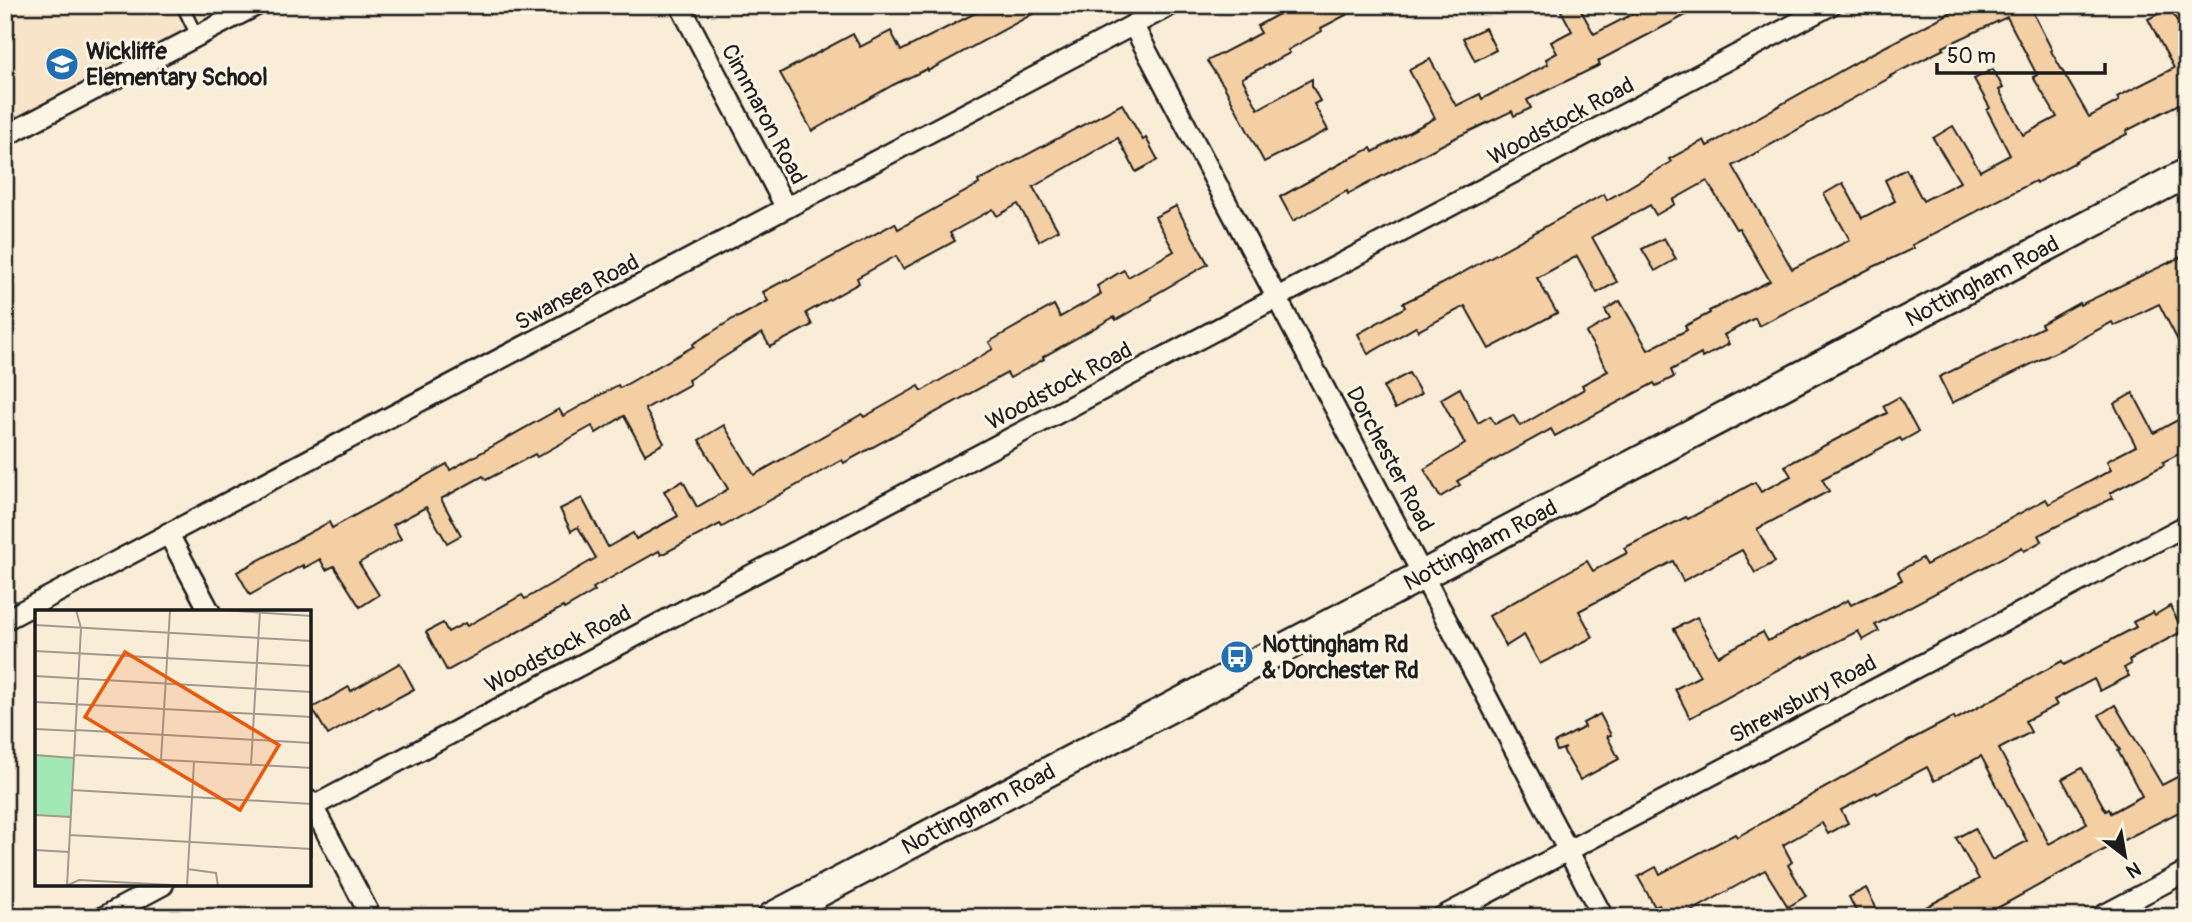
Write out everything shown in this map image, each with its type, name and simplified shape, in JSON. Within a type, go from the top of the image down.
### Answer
[{"type":"street","points":[[5,136],[257,5]]},
{"type":"street","name":"Cimmaron Road","points":[[680,5],[786,208]]},
{"type":"street","name":"Swansea Road","points":[[5,620],[1171,5]]},
{"type":"street","name":"Woodstock Road","points":[[312,804],[1831,5]]},
{"type":"street","name":"Dorchester Road","points":[[1133,25],[1603,917]]},
{"type":"street","name":"Nottingham Road","points":[[772,917],[2187,173]]},
{"type":"street","name":"Shrewsbury Road","points":[[1442,917],[2187,525]]},
{"type":"street","points":[[168,533],[209,610]]},
{"type":"street","points":[[312,807],[371,917]]},
{"type":"street","points":[[2101,917],[2187,872]]},
{"type":"street","points":[[103,917],[159,887]]},
{"type":"lane","points":[[181,5],[197,36]]},
{"type":"shaded area","name":"Wickliffe Elementary School","points":[[5,5],[232,5],[5,123]]},
{"type":"building","points":[[991,5],[1049,5],[928,71],[927,69],[893,85],[812,131],[780,73],[853,34],[860,47],[891,31],[901,51]]},
{"type":"building","points":[[1295,5],[1365,5],[1321,28],[1322,31],[1288,50],[1290,53],[1242,78],[1258,109],[1312,79],[1312,86],[1320,101],[1314,104],[1328,130],[1264,162],[1224,86],[1207,61],[1261,33],[1257,26]]},
{"type":"building","points":[[1558,5],[1578,5],[1594,34],[1650,5],[1705,5],[1598,61],[1600,65],[1527,100],[1531,108],[1514,116],[1512,111],[1457,137],[1293,221],[1280,197],[1347,160],[1371,148],[1373,152],[1435,118],[1409,70],[1430,59],[1456,106],[1480,94],[1482,99],[1548,64],[1546,59],[1557,53],[1551,42],[1572,31]]},
{"type":"building","points":[[1965,5],[2033,5],[2030,7],[2051,51],[2089,117],[2119,101],[2117,97],[2174,68],[2148,19],[2170,8],[2187,40],[2187,100],[2126,131],[2127,134],[2076,162],[1912,245],[1914,248],[1759,326],[1755,318],[1724,335],[1729,344],[1702,358],[1701,354],[1671,370],[1674,377],[1656,386],[1654,383],[1555,436],[1551,429],[1457,481],[1460,485],[1440,497],[1424,469],[1465,444],[1441,399],[1460,388],[1478,423],[1490,416],[1495,424],[1513,415],[1520,426],[1584,389],[1582,385],[1608,371],[1586,333],[1610,319],[1605,310],[1620,301],[1648,350],[1687,330],[1685,326],[1710,313],[1709,311],[1770,281],[1707,181],[1673,200],[1675,204],[1656,215],[1650,205],[1592,237],[1617,282],[1597,293],[1577,256],[1537,278],[1557,313],[1489,349],[1465,306],[1418,331],[1416,327],[1368,354],[1358,334],[1405,307],[1403,303],[1604,194],[1607,200],[1671,162],[1669,159],[1704,140],[1707,146]],"holes":[[[2007,17],[2037,75],[2033,77],[2057,117],[2023,135],[1999,90],[2003,88],[1993,69],[1974,79],[2010,155],[1980,171],[1953,126],[1933,138],[1960,182],[1923,201],[1906,169],[1885,180],[1895,201],[1862,218],[1843,183],[1824,194],[1850,240],[1792,269],[1733,166],[1890,76],[1944,49],[1943,47]]]},
{"type":"building","points":[[1485,28],[1496,50],[1475,61],[1463,38]]},
{"type":"building","points":[[1122,104],[1158,160],[1136,172],[1118,138],[1033,187],[1058,230],[1039,241],[1018,204],[997,216],[993,209],[950,233],[955,241],[903,269],[896,256],[857,278],[859,283],[806,313],[812,325],[770,347],[762,333],[688,380],[690,384],[645,409],[664,443],[645,454],[624,416],[596,433],[592,426],[537,457],[535,454],[486,480],[483,476],[441,499],[461,535],[447,543],[426,507],[393,525],[401,539],[359,563],[379,595],[360,607],[334,566],[326,570],[320,559],[304,568],[303,565],[250,595],[237,572],[329,522],[332,528],[447,464],[450,470],[559,409],[563,416],[618,385],[620,388],[694,346],[693,344],[736,317],[768,301],[763,292],[895,223],[898,229],[979,184],[978,181]]},
{"type":"building","points":[[1176,206],[1208,264],[1116,320],[1114,317],[1010,378],[1007,373],[722,527],[720,524],[661,555],[659,551],[593,588],[595,591],[564,609],[563,607],[447,671],[426,632],[443,623],[448,632],[465,623],[467,626],[522,595],[525,599],[596,558],[578,527],[571,531],[560,509],[582,498],[608,547],[633,533],[636,539],[678,516],[664,491],[683,481],[697,507],[728,489],[699,440],[724,425],[754,475],[862,414],[864,417],[919,386],[922,391],[993,349],[989,342],[1054,305],[1060,317],[1101,294],[1097,286],[1124,270],[1128,277],[1174,251],[1155,217]]},
{"type":"building","points":[[1664,238],[1676,259],[1655,271],[1642,249]]},
{"type":"building","points":[[2187,254],[2187,358],[2159,304],[2114,326],[2112,322],[1952,403],[1939,377],[2043,327],[2041,324],[2079,303],[2080,305]]},
{"type":"building","points":[[1409,373],[1421,394],[1395,409],[1383,387]]},
{"type":"building","points":[[2133,393],[2154,433],[2187,415],[2187,450],[2110,493],[2113,498],[2039,535],[2042,541],[2024,551],[2022,547],[1875,625],[1879,631],[1863,640],[1858,631],[1804,658],[1803,656],[1690,718],[1675,689],[1700,676],[1674,629],[1697,617],[1718,656],[1763,632],[1768,641],[1848,600],[1851,605],[1902,580],[1898,572],[1922,558],[1926,565],[2046,499],[2049,504],[2111,470],[2107,461],[2136,446],[2114,404]]},
{"type":"building","points":[[1899,397],[1918,432],[1902,441],[1900,438],[1822,479],[1829,491],[1757,529],[1775,562],[1755,573],[1742,550],[1683,581],[1673,561],[1579,611],[1593,637],[1540,664],[1524,635],[1506,646],[1489,616],[1587,561],[1593,571],[1627,553],[1624,548],[1686,517],[1688,519],[1755,482],[1761,492],[1791,476],[1785,466],[1887,413],[1883,406]]},
{"type":"building","points":[[2170,606],[2183,631],[2129,660],[2131,664],[2124,668],[2129,676],[2100,691],[2094,679],[2054,700],[2057,705],[2025,721],[2031,732],[1999,749],[2049,844],[2087,823],[2062,779],[2082,768],[2106,811],[2109,809],[2111,813],[2142,796],[2118,751],[2120,750],[2099,715],[2115,705],[2162,785],[2187,772],[2187,808],[1980,917],[1907,917],[1979,879],[1956,838],[1975,828],[1992,860],[2027,841],[1981,756],[1934,781],[1927,767],[1841,810],[1848,823],[1828,834],[1822,823],[1783,845],[1792,862],[1788,865],[1806,896],[1788,907],[1765,870],[1681,917],[1665,917],[1659,905],[1655,907],[1638,877],[1656,867],[1660,874],[1735,834],[1737,837],[1912,739],[1954,717],[1955,720],[2062,661],[2064,665],[2136,627],[2133,622],[2153,612],[2155,615]]},
{"type":"building","points":[[400,663],[414,689],[328,735],[312,708],[349,687],[351,691]]},
{"type":"building","points":[[1600,714],[1611,735],[1607,736],[1619,759],[1580,780],[1563,750],[1566,748],[1557,751],[1554,743],[1585,727],[1583,723]]},
{"type":"building","points":[[1866,888],[1881,917],[1859,917],[1849,897]]},
{"type":"place","name":"Wickliffe Elementary School","points":[[62,64]]},
{"type":"place","name":"Nottingham Rd & Dorchester Rd","points":[[1237,657]]}]
